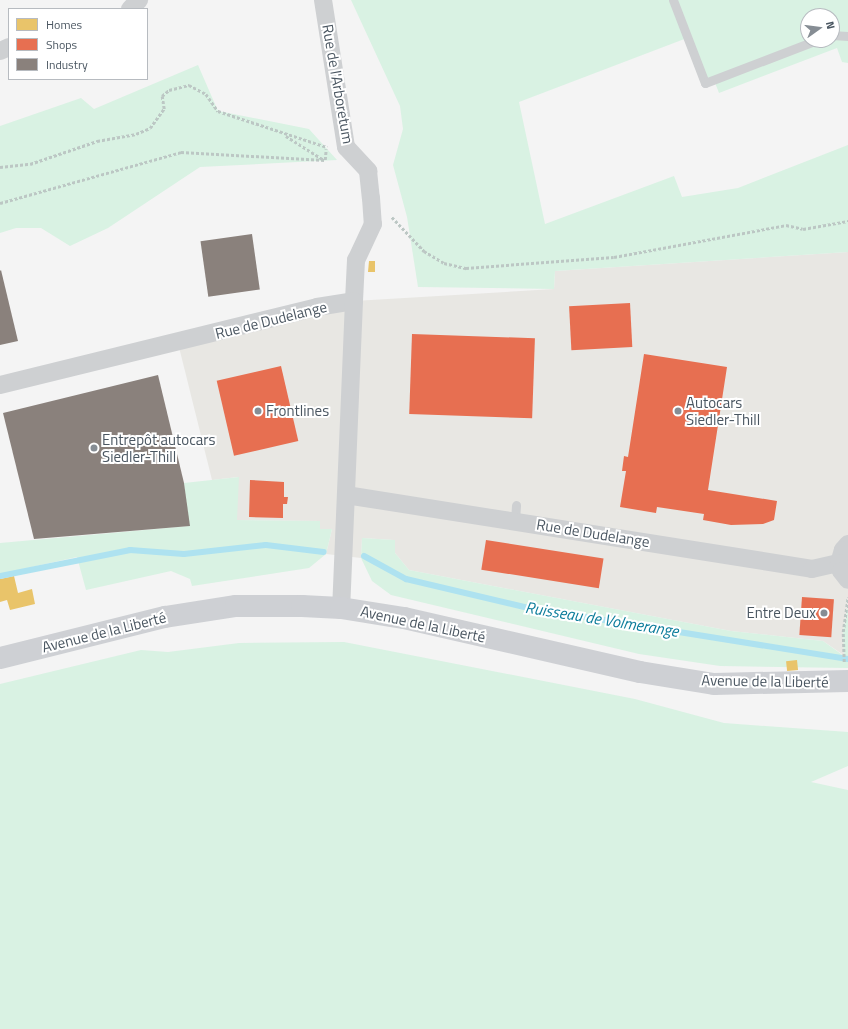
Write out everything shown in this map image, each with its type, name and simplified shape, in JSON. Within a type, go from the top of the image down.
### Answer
[{"type":"main road","name":"Avenue de la Liberté","points":[[0,658],[165,617],[236,606],[342,608],[404,618],[640,672],[714,684],[848,681]]},
{"type":"street","points":[[131,8],[139,0]]},
{"type":"street","name":"Rue de l'Arboretum","points":[[323,0],[346,147],[368,171],[371,198],[373,224],[356,260],[354,301]]},
{"type":"street","points":[[342,608],[354,301]]},
{"type":"street","name":"Rue de Dudelange","points":[[0,385],[317,307],[354,301]]},
{"type":"street","name":"Rue de Dudelange","points":[[346,495],[515,513],[812,569],[839,563]]},
{"type":"street","points":[[848,541],[839,563],[848,580]]},
{"type":"lane","points":[[673,0],[705,83],[800,47]]},
{"type":"path","points":[[0,167],[30,164],[97,141],[136,134],[150,128],[164,109],[162,96],[168,90],[189,86],[206,94],[218,111],[325,147],[325,160]]},
{"type":"path","points":[[283,134],[325,160]]},
{"type":"path","points":[[0,203],[181,152],[325,160]]},
{"type":"path","points":[[371,198],[381,203],[405,233],[424,251],[444,263],[466,268],[614,257],[786,225],[803,229],[848,221]]},
{"type":"path","points":[[845,656],[843,632],[846,604]]},
{"type":"shaded area","points":[[848,252],[848,605],[843,632],[845,656],[823,641],[731,631],[409,570],[395,553],[394,540],[362,538],[361,558],[326,554],[332,529],[320,529],[320,521],[236,520],[238,477],[212,480],[178,343],[354,301],[554,289],[555,271]]},
{"type":"green space","points":[[351,0],[848,0],[848,63],[842,62],[837,48],[719,93],[714,80],[705,83],[687,38],[519,102],[545,224],[674,176],[682,197],[738,188],[848,145],[848,252],[555,271],[554,289],[418,287],[407,217],[393,165],[403,129],[400,106]]},
{"type":"green space","points":[[198,65],[218,111],[309,129],[337,160],[200,167],[108,228],[70,246],[41,228],[16,228],[0,233],[0,126],[81,98],[94,109]]},
{"type":"green space","points":[[239,477],[237,520],[320,521],[320,529],[332,529],[326,554],[309,568],[192,586],[190,579],[171,571],[86,590],[77,557],[0,574],[0,543],[189,526],[184,483]]},
{"type":"green space","points":[[362,538],[395,540],[395,553],[409,570],[731,631],[823,641],[844,656],[843,632],[848,605],[848,668],[720,666],[639,654],[391,595],[372,581],[361,558]]},
{"type":"green space","points":[[344,642],[635,699],[724,723],[848,732],[848,766],[811,782],[848,790],[848,1029],[0,1029],[0,684],[141,650],[168,652],[239,643]]},
{"type":"building: Homes","points":[[369,261],[375,261],[375,272],[368,272]]},
{"type":"building: Homes","points":[[14,576],[18,593],[32,589],[35,604],[10,610],[7,600],[0,602],[0,579]]},
{"type":"building: Homes","points":[[797,660],[798,670],[787,671],[786,661]]},
{"type":"building: Shops","points":[[630,303],[632,347],[571,350],[569,306]]},
{"type":"building: Shops","points":[[412,334],[535,338],[532,418],[409,414]]},
{"type":"building: Shops","name":"Autocars Siedler-Thill","points":[[644,354],[727,367],[708,490],[777,501],[774,520],[763,524],[731,525],[703,520],[704,514],[657,507],[656,513],[620,507],[626,471],[622,471],[624,456],[628,457]]},
{"type":"building: Shops","name":"Frontlines","points":[[281,366],[298,441],[234,456],[217,381]]},
{"type":"building: Shops","points":[[250,480],[284,482],[284,497],[288,497],[287,504],[283,504],[283,518],[249,517]]},
{"type":"building: Shops","points":[[486,540],[604,559],[599,588],[481,570]]},
{"type":"building: Shops","points":[[802,597],[834,599],[831,637],[799,635]]},
{"type":"building: Industry","points":[[252,234],[260,289],[208,297],[201,241]]},
{"type":"building: Industry","points":[[1,270],[18,341],[0,345],[0,271]]},
{"type":"building: Industry","name":"Entrepôt autocars Siedler-Thill","points":[[158,375],[184,483],[190,526],[34,539],[3,413]]},
{"type":"waterway","name":"Ruisseau de Volmerange","points":[[0,576],[130,550],[184,554],[266,545],[324,552]]},
{"type":"waterway","name":"Ruisseau de Volmerange","points":[[364,556],[406,579],[529,608],[848,659]]},
{"type":"place","name":"Frontlines","points":[[258,411]]},
{"type":"place","name":"Autocars Siedler-Thill","points":[[678,411]]},
{"type":"place","name":"Entrepôt autocars Siedler-Thill","points":[[94,448]]},
{"type":"place","name":"Entre Deux","points":[[824,613]]}]
